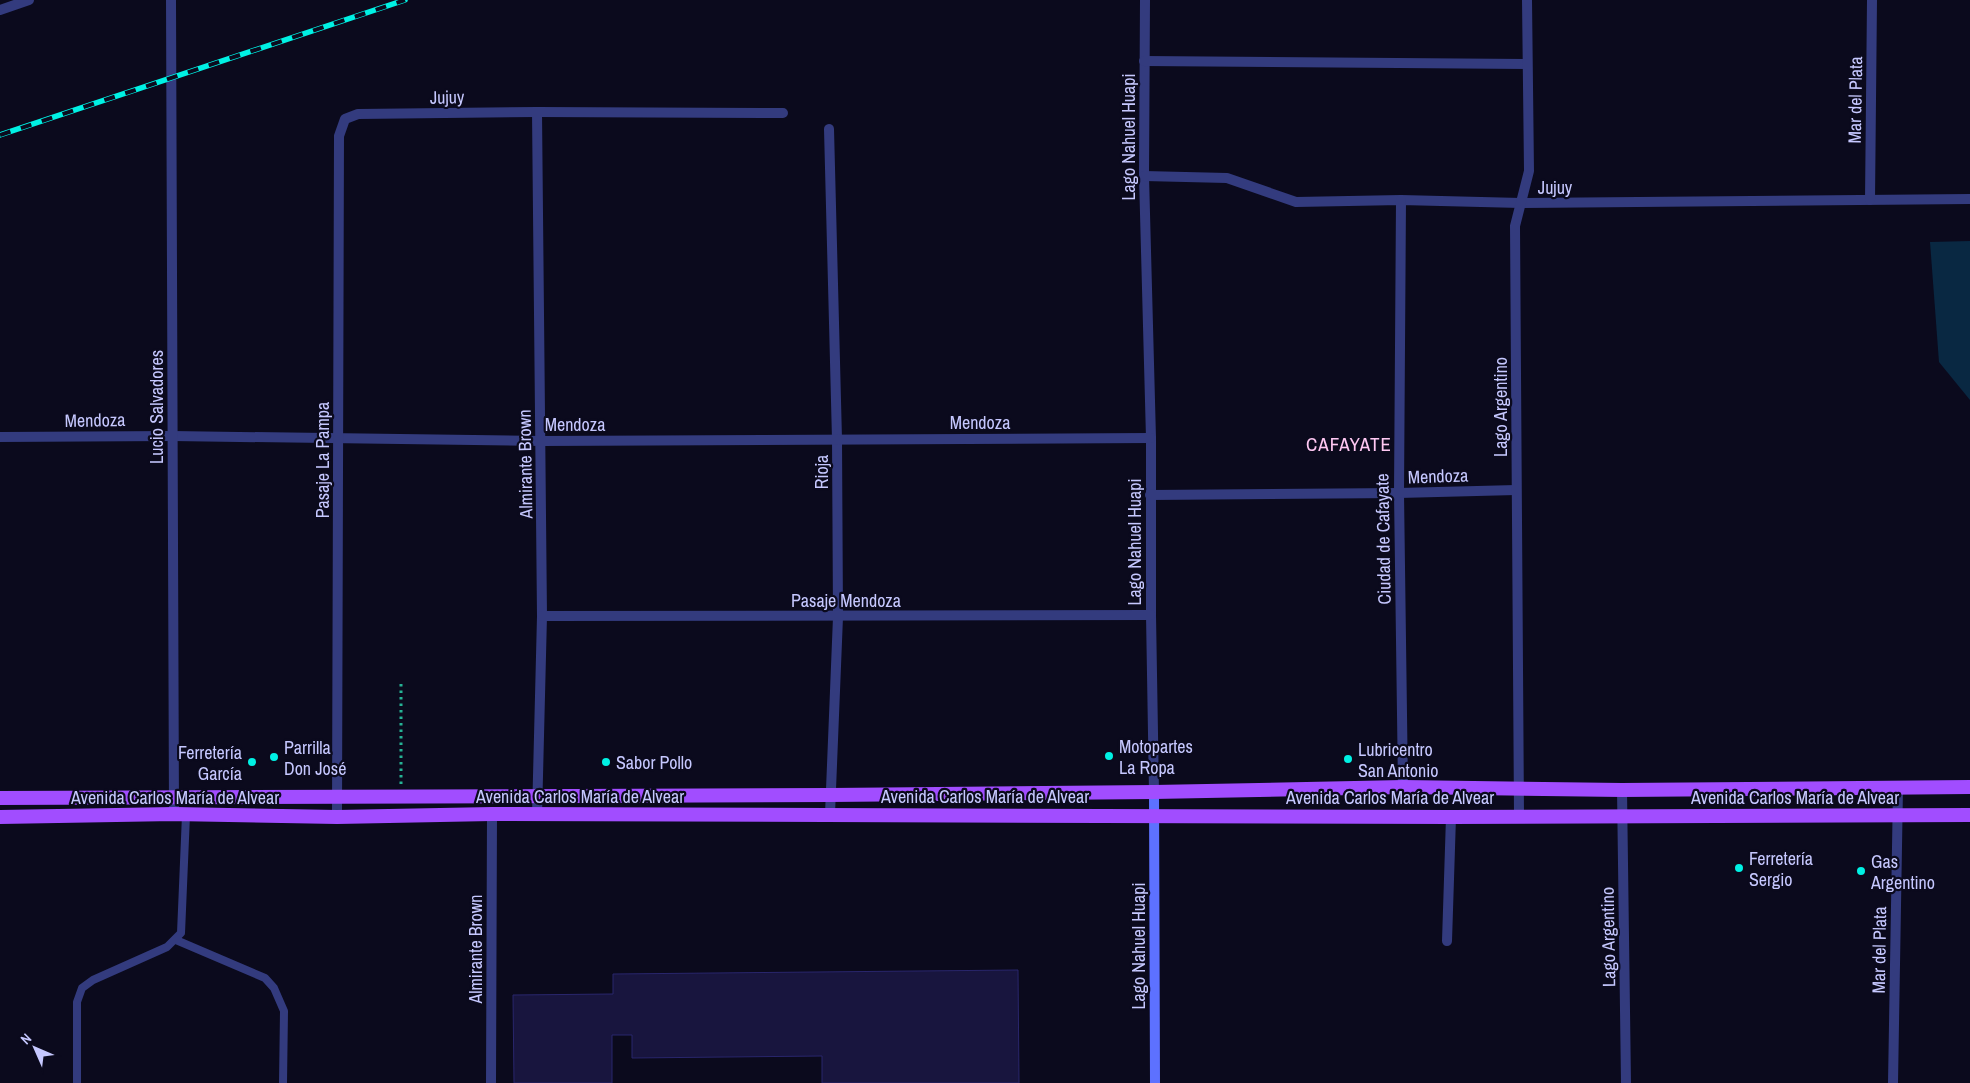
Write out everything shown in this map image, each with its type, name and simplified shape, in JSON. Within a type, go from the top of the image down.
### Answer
[{"type":"main road","name":"Avenida Carlos María de Alvear","points":[[0,798],[830,795],[1154,792],[1403,787],[1622,790],[1970,787]]},
{"type":"main road","name":"Lago Nahuel Huapi","points":[[1154,792],[1155,1083]]},
{"type":"main road","name":"Avenida Carlos María de Alvear","points":[[0,817],[180,814],[337,817],[492,814],[538,816],[830,814],[1451,817],[1519,815],[1970,815]]},
{"type":"street","points":[[0,10],[29,0]]},
{"type":"street","name":"Lucio Salvadores","points":[[171,0],[174,798],[180,814]]},
{"type":"street","name":"Lago Nahuel Huapi","points":[[1145,0],[1144,176],[1151,438],[1154,792]]},
{"type":"street","name":"Lago Argentino","points":[[1519,815],[1515,226],[1529,171],[1527,0]]},
{"type":"street","name":"Mar del Plata","points":[[1870,200],[1872,0]]},
{"type":"street","points":[[1144,61],[1528,64]]},
{"type":"street","name":"Jujuy","points":[[358,114],[537,112],[783,113]]},
{"type":"street","name":"Almirante Brown","points":[[537,112],[542,616],[538,816]]},
{"type":"street","name":"Pasaje La Pampa","points":[[337,817],[339,136],[345,119],[358,114]]},
{"type":"street","name":"Rioja","points":[[829,129],[837,439],[838,617],[830,814]]},
{"type":"street","name":"Jujuy","points":[[1144,176],[1227,178],[1296,202],[1401,200],[1520,203],[1970,199]]},
{"type":"street","name":"Ciudad de Cafayate","points":[[1401,200],[1399,493],[1403,787]]},
{"type":"street","name":"Mendoza","points":[[0,437],[172,436],[541,441],[1151,438]]},
{"type":"street","name":"Mendoza","points":[[1150,495],[1516,490]]},
{"type":"street","name":"Pasaje Mendoza","points":[[542,616],[1151,615]]},
{"type":"street","name":"Mar del Plata","points":[[1894,1083],[1896,815],[1898,788]]},
{"type":"street","name":"Lago Argentino","points":[[1622,790],[1626,1083]]},
{"type":"street","name":"Almirante Brown","points":[[491,1083],[492,814]]},
{"type":"street","points":[[1447,941],[1451,817]]},
{"type":"lane","points":[[77,1083],[77,1002],[82,988],[92,980],[167,947],[181,933],[180,814]]},
{"type":"lane","points":[[176,940],[265,978],[274,988],[284,1012],[283,1083]]},
{"type":"path","points":[[401,682],[401,797]]},
{"type":"water","points":[[1970,241],[1970,400],[1939,362],[1930,242]]},
{"type":"building","points":[[1018,970],[1019,1083],[822,1083],[822,1056],[632,1058],[632,1035],[612,1035],[612,1083],[514,1083],[513,995],[613,994],[613,974]]},
{"type":"railway","points":[[0,135],[405,0]]},
{"type":"place","name":"Motopartes La Ropa","points":[[1109,756]]},
{"type":"place","name":"Parrilla Don José","points":[[274,757]]},
{"type":"place","name":"Lubricentro San Antonio","points":[[1348,759]]},
{"type":"place","name":"Ferretería García","points":[[252,762]]},
{"type":"place","name":"Sabor Pollo","points":[[606,762]]},
{"type":"place","name":"Ferretería Sergio","points":[[1739,868]]},
{"type":"place","name":"Gas Argentino","points":[[1861,871]]},
{"type":"district","name":"CAFAYATE","points":[[1349,444]]}]
